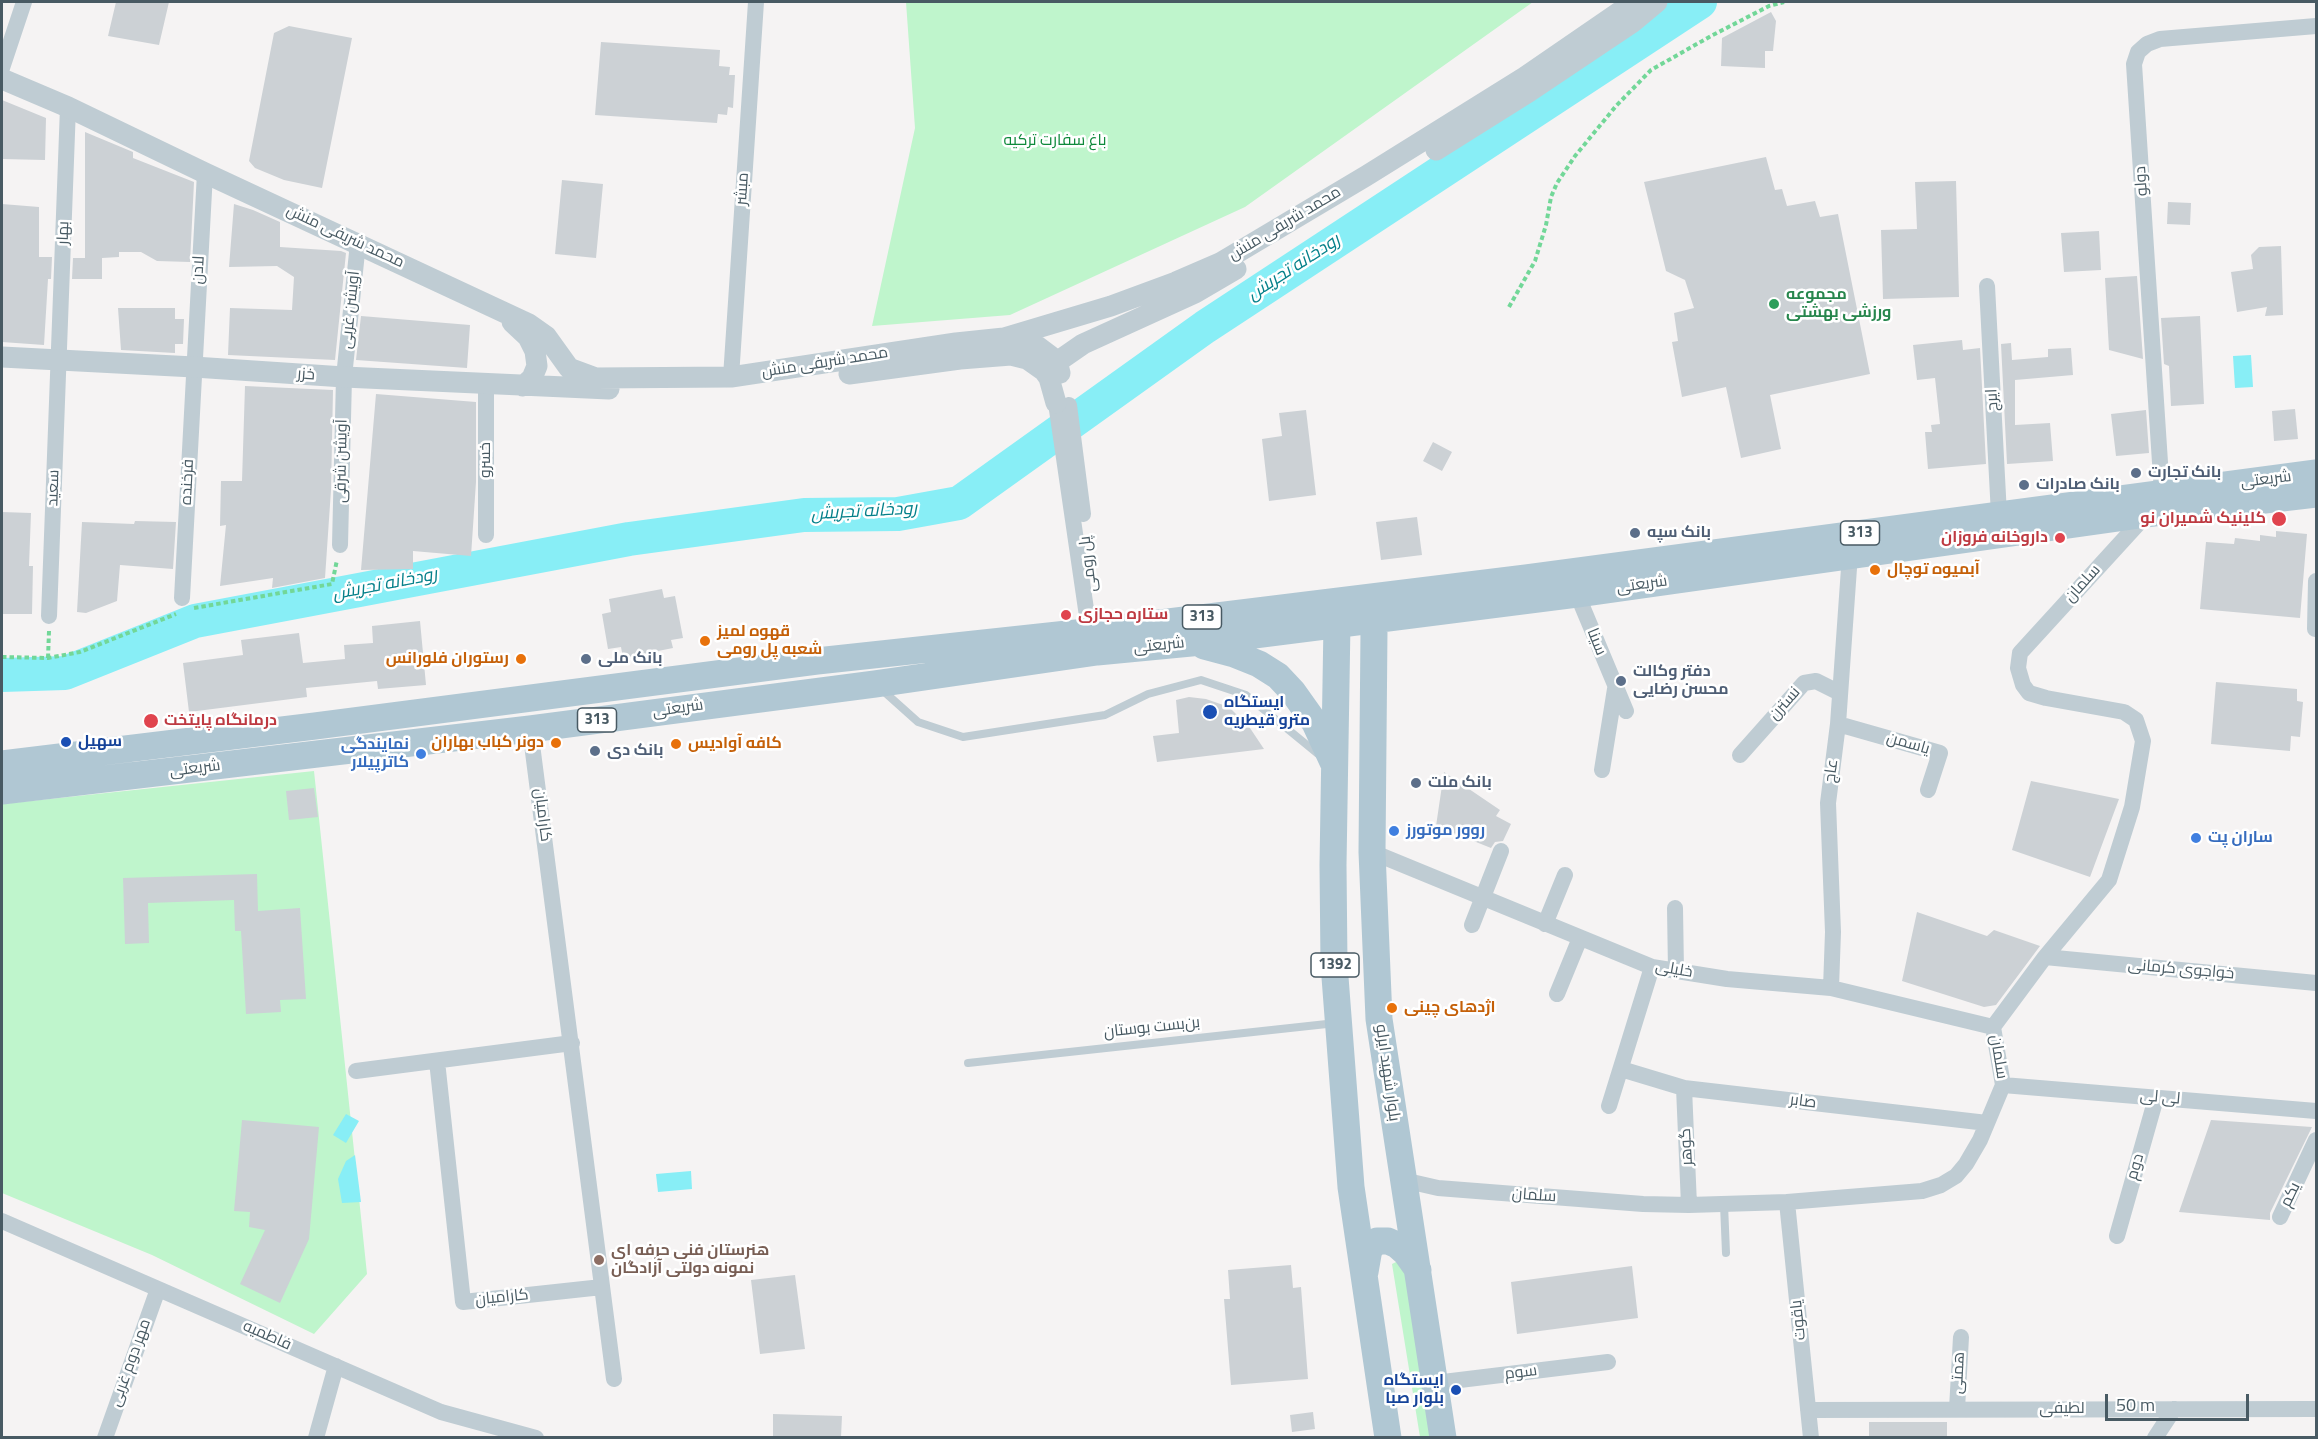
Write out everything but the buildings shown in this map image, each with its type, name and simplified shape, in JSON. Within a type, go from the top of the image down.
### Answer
[{"type":"main road","name":"شریعتی","points":[[2,764],[303,728],[817,661],[1095,631],[1577,594],[1850,554],[2155,503],[2316,473]]},
{"type":"main road","name":"شریعتی","points":[[1372,608],[1538,576],[2000,514],[2316,494]]},
{"type":"main road","name":"بلوار شهید ایرلو","points":[[1372,608],[1372,852],[1379,1019],[1443,1437]]},
{"type":"main road","name":"شریعتی","points":[[2,791],[531,729],[1097,652],[1191,643],[1336,612]]},
{"type":"main road","name":"1392","points":[[1336,612],[1336,770],[1333,865],[1335,964],[1351,1187],[1388,1437]]},
{"type":"main road","points":[[1191,643],[1234,654],[1259,664],[1278,676],[1293,692],[1315,723],[1336,770]]},
{"type":"main road","points":[[1364,1281],[1365,1261],[1369,1249],[1377,1241],[1388,1241],[1396,1245],[1407,1253],[1418,1270]]},
{"type":"street","points":[[2,68],[24,2]]},
{"type":"street","name":"مبشر","points":[[731,377],[756,2]]},
{"type":"street","name":"محمد شریفی منش","points":[[610,389],[731,390],[960,358],[1007,346],[1220,263],[1515,83],[1634,2]]},
{"type":"street","name":"محمد شریفی منش","points":[[1050,366],[1083,344],[1195,292],[1362,195],[1530,91],[1633,22],[1657,2]]},
{"type":"street","name":"دولو","points":[[2155,503],[2134,64],[2138,52],[2147,44],[2160,39],[2316,26]]},
{"type":"street","name":"محمد شریفی منش","points":[[2,79],[68,106],[205,173],[529,324],[546,336],[569,368],[596,378],[731,377],[956,343],[1007,346]]},
{"type":"street","name":"بهار","points":[[59,360],[68,106]]},
{"type":"street","name":"لادن","points":[[194,367],[205,173]]},
{"type":"street","name":"آویشن غربی","points":[[345,377],[358,243]]},
{"type":"street","name":"ایرج","points":[[1987,286],[2000,514]]},
{"type":"street","points":[[489,304],[520,328],[535,351],[537,366],[532,378],[523,386]]},
{"type":"street","points":[[1007,346],[1036,346],[1050,366]]},
{"type":"street","name":"خزر","points":[[2,357],[345,377],[610,389]]},
{"type":"street","name":"سعید","points":[[49,616],[59,360]]},
{"type":"street","name":"پل رومی","points":[[1050,366],[1063,404],[1096,622],[1095,631]]},
{"type":"street","name":"فرخنده","points":[[185,606],[194,367]]},
{"type":"street","name":"آویشن شرقی","points":[[340,545],[345,377]]},
{"type":"street","name":"خسرو","points":[[486,384],[486,535]]},
{"type":"street","name":"سلمان","points":[[1403,1180],[1438,1188],[1643,1204],[1689,1205],[1787,1202],[1922,1191],[1941,1185],[1956,1176],[1966,1164],[1988,1123],[2003,1085],[1993,1027],[2045,957],[2109,880],[2132,807],[2143,741],[2136,720],[2124,712],[2029,693],[2023,685],[2018,668],[2020,653],[2155,503]]},
{"type":"street","name":"عاج","points":[[1831,988],[1833,932],[1828,803],[1838,724],[1850,554]]},
{"type":"street","points":[[2315,629],[2316,580]]},
{"type":"street","name":"سینا","points":[[1577,594],[1626,711]]},
{"type":"street","name":"نسترن","points":[[1740,754],[1804,682],[1816,681],[1840,693]]},
{"type":"street","points":[[1602,770],[1616,689]]},
{"type":"street","name":"یاسمن","points":[[1838,724],[1940,753],[1928,790]]},
{"type":"street","name":"کارامیان","points":[[437,1061],[463,1302],[602,1287],[531,729]]},
{"type":"street","points":[[1472,925],[1501,851]]},
{"type":"street","name":"خلیلی","points":[[1372,852],[1652,967],[1727,979],[1831,988],[1993,1027]]},
{"type":"street","points":[[1545,924],[1565,875]]},
{"type":"street","points":[[1675,908],[1676,971]]},
{"type":"street","points":[[1557,994],[1580,938]]},
{"type":"street","name":"خواجوی کرمانی","points":[[2045,957],[2316,983]]},
{"type":"street","points":[[1609,1106],[1652,967]]},
{"type":"street","points":[[356,1071],[572,1043]]},
{"type":"street","name":"صابر","points":[[1621,1069],[1684,1088],[1988,1123]]},
{"type":"street","name":"لی لی","points":[[2003,1085],[2316,1111]]},
{"type":"street","name":"گوهر","points":[[1684,1088],[1689,1205]]},
{"type":"street","name":"دوم","points":[[2117,1236],[2156,1098]]},
{"type":"street","name":"یکم","points":[[2280,1217],[2316,1144]]},
{"type":"street","name":"یاقوت","points":[[1787,1202],[1811,1437]]},
{"type":"street","name":"فاطمیه","points":[[2,1221],[441,1412],[520,1436],[536,1437]]},
{"type":"street","points":[[602,1287],[614,1379]]},
{"type":"street","name":"مهر دوم غربی","points":[[105,1437],[158,1289]]},
{"type":"street","name":"همتی","points":[[1957,1409],[1961,1337]]},
{"type":"street","name":"سوم","points":[[1435,1383],[1608,1362]]},
{"type":"street","points":[[316,1437],[336,1366]]},
{"type":"street","points":[[1377,1437],[1383,1405]]},
{"type":"street","points":[[2155,1437],[2174,1409]]},
{"type":"street","name":"لطیفی","points":[[1808,1410],[2316,1409]]},
{"type":"lane","points":[[875,684],[918,722],[963,737],[1106,715],[1148,694],[1201,680],[1246,696],[1303,739],[1336,770]]},
{"type":"lane","name":"بن‌بست بوستان","points":[[968,1063],[1339,1023]]},
{"type":"lane","points":[[1724,1204],[1726,1253]]},
{"type":"path","points":[[1509,307],[1535,261],[1546,225],[1551,197],[1557,183],[1575,156],[1616,106],[1651,70],[1769,6],[1784,2]]},
{"type":"path","points":[[2,657],[48,658],[80,652],[185,606],[332,584],[340,545]]},
{"type":"path","points":[[48,658],[49,616]]},
{"type":"green space","name":"باغ سفارت ترکیه","points":[[906,2],[1533,2],[1245,207],[1010,315],[872,326],[915,128]]},
{"type":"green space","points":[[314,771],[367,1274],[314,1334],[152,1255],[2,1193],[2,804]]},
{"type":"green space","points":[[1404,1258],[1435,1437],[1420,1437],[1392,1264]]},
{"type":"water","points":[[2251,355],[2253,387],[2235,388],[2233,356]]},
{"type":"water","points":[[346,1114],[359,1121],[346,1143],[333,1135]]},
{"type":"water","points":[[355,1155],[361,1202],[342,1203],[338,1179],[346,1161]]},
{"type":"water","points":[[691,1171],[692,1189],[658,1192],[656,1174]]},
{"type":"waterway","name":"رودخانه تجریش","points":[[2,675],[65,673],[195,621],[629,539],[804,515],[898,514],[959,503],[1205,327],[1700,2]]},
{"type":"place","name":"مجموعه ورزشی بهشتی","points":[[1774,304]]},
{"type":"place","name":"بانک تجارت","points":[[2136,473]]},
{"type":"place","name":"بانک صادرات","points":[[2024,485]]},
{"type":"place","name":"کلینیک شمیران نو","points":[[2279,519]]},
{"type":"place","name":"بانک سپه","points":[[1635,533]]},
{"type":"place","name":"داروخانه فروزان","points":[[2060,538]]},
{"type":"place","name":"آبمیوه توچال","points":[[1875,570]]},
{"type":"place","name":"ستاره حجازی","points":[[1066,615]]},
{"type":"place","name":"قهوه لمیز شعبه پل رومی","points":[[705,641]]},
{"type":"place","name":"رستوران فلورانس","points":[[521,659]]},
{"type":"place","name":"بانک ملی","points":[[586,659]]},
{"type":"place","name":"دفتر وکالت محسن رضایی","points":[[1621,681]]},
{"type":"place","name":"ایستگاه مترو قیطریه","points":[[1210,712]]},
{"type":"place","name":"درمانگاه پایتخت","points":[[151,721]]},
{"type":"place","name":"سهیل","points":[[66,742]]},
{"type":"place","name":"دونر کباب بهاران","points":[[556,743]]},
{"type":"place","name":"کافه آوادیس","points":[[676,744]]},
{"type":"place","name":"بانک دی","points":[[595,751]]},
{"type":"place","name":"نمایندگی کاترپیلار","points":[[421,754]]},
{"type":"place","name":"بانک ملت","points":[[1416,783]]},
{"type":"place","name":"روور موتورز","points":[[1394,831]]},
{"type":"place","name":"ساران پت","points":[[2196,838]]},
{"type":"place","name":"اژدهای چینی","points":[[1392,1008]]},
{"type":"place","name":"هنرستان فنی حرفه ای نمونه دولتی آزادگان","points":[[599,1260]]},
{"type":"place","name":"ایستگاه بلوار صبا","points":[[1456,1390]]}]
